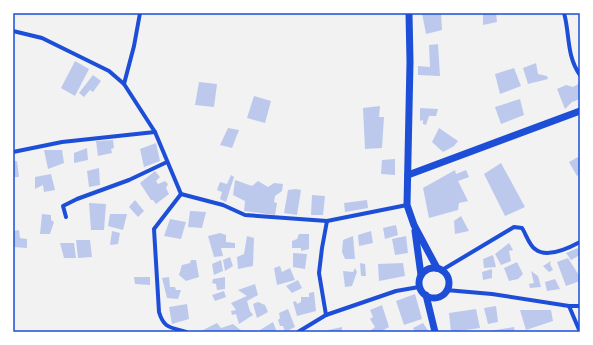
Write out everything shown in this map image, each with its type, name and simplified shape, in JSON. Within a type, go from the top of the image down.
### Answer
[{"type":"street","points":[[124,84],[134,46],[140,13]]},
{"type":"street","points":[[409,13],[407,205],[414,225],[440,269],[448,279],[446,290],[440,296],[430,297],[426,295]]},
{"type":"street","points":[[564,13],[567,21],[567,40],[571,56],[580,75]]},
{"type":"street","points":[[13,31],[42,38],[108,71],[124,84],[155,132],[182,194]]},
{"type":"street","points":[[408,175],[580,110]]},
{"type":"street","points":[[13,152],[62,142],[155,132]]},
{"type":"street","points":[[66,217],[63,206],[77,199],[129,180],[168,162]]},
{"type":"street","points":[[182,194],[223,205],[245,215],[327,221],[407,205]]},
{"type":"street","points":[[182,194],[158,221],[153,234],[159,312],[162,323],[186,332]]},
{"type":"street","points":[[326,315],[319,273],[327,221]]},
{"type":"street","points":[[414,225],[421,275],[420,286],[426,295],[435,332]]},
{"type":"street","points":[[421,275],[431,268],[440,269],[514,227],[522,228],[534,249],[543,253],[555,252],[580,242]]},
{"type":"street","points":[[298,332],[326,315],[396,292],[420,286]]},
{"type":"street","points":[[446,290],[492,294],[569,306],[580,306]]},
{"type":"street","points":[[569,306],[580,332]]},
{"type":"building","points":[[422,13],[441,13],[442,30],[426,34]]},
{"type":"building","points":[[483,13],[496,13],[497,22],[483,25]]},
{"type":"building","points":[[438,44],[440,76],[418,75],[418,66],[430,67],[429,45]]},
{"type":"building","points":[[75,61],[89,69],[75,96],[61,88]]},
{"type":"building","points":[[536,63],[538,74],[547,76],[548,79],[528,84],[523,68]]},
{"type":"building","points":[[514,68],[521,86],[500,94],[495,74]]},
{"type":"building","points":[[93,75],[101,81],[93,92],[90,90],[84,97],[79,93]]},
{"type":"building","points":[[199,82],[217,84],[214,107],[195,105]]},
{"type":"building","points":[[580,83],[580,99],[572,102],[565,109],[557,89],[566,85],[573,87]]},
{"type":"building","points":[[254,96],[271,101],[265,123],[247,118]]},
{"type":"building","points":[[520,99],[524,115],[501,124],[495,107]]},
{"type":"building","points":[[380,106],[379,117],[384,117],[382,148],[365,149],[363,108]]},
{"type":"building","points":[[420,108],[438,109],[436,116],[429,116],[426,125],[423,124],[423,120],[420,121]]},
{"type":"building","points":[[228,128],[239,130],[232,148],[220,145]]},
{"type":"building","points":[[439,128],[458,141],[454,146],[443,152],[432,142]]},
{"type":"building","points":[[113,140],[114,148],[111,149],[112,153],[98,156],[96,141]]},
{"type":"building","points":[[156,143],[160,161],[144,167],[140,149]]},
{"type":"building","points":[[87,148],[88,160],[74,163],[74,153]]},
{"type":"building","points":[[44,150],[62,150],[64,163],[48,169]]},
{"type":"building","points":[[578,157],[580,161],[580,174],[577,176],[569,162]]},
{"type":"building","points":[[395,159],[395,175],[381,174],[382,160]]},
{"type":"building","points":[[13,161],[17,161],[19,177],[13,177]]},
{"type":"building","points":[[501,163],[525,207],[505,216],[484,174]]},
{"type":"building","points":[[99,168],[100,185],[89,187],[87,171]]},
{"type":"building","points":[[455,170],[456,174],[466,170],[469,177],[458,181],[468,201],[459,203],[458,210],[429,218],[423,188]]},
{"type":"building","points":[[155,171],[160,177],[156,181],[158,184],[165,181],[168,184],[166,188],[169,194],[156,204],[153,200],[151,200],[140,183]]},
{"type":"building","points":[[51,174],[55,190],[44,192],[43,185],[35,189],[35,177]]},
{"type":"building","points":[[231,175],[234,177],[226,202],[220,199],[222,192],[217,190],[220,182],[227,184]]},
{"type":"building","points":[[235,180],[252,186],[258,181],[268,187],[274,183],[283,184],[282,191],[275,196],[274,202],[277,203],[275,215],[244,211],[245,201],[233,195]]},
{"type":"building","points":[[288,190],[301,190],[297,215],[284,213]]},
{"type":"building","points":[[312,195],[325,196],[323,215],[311,215]]},
{"type":"building","points":[[135,200],[144,211],[138,217],[129,207]]},
{"type":"building","points":[[367,200],[368,208],[345,212],[344,203]]},
{"type":"building","points":[[89,203],[106,204],[104,230],[91,230]]},
{"type":"building","points":[[190,211],[206,212],[202,228],[188,227]]},
{"type":"building","points":[[42,214],[51,215],[51,220],[54,222],[50,234],[40,234]]},
{"type":"building","points":[[110,214],[127,214],[123,230],[108,226]]},
{"type":"building","points":[[461,216],[469,231],[455,234],[454,221]]},
{"type":"building","points":[[170,219],[186,222],[181,239],[164,236]]},
{"type":"building","points":[[396,225],[398,235],[385,239],[383,228]]},
{"type":"building","points":[[19,230],[20,238],[27,239],[27,248],[13,247],[13,231]]},
{"type":"building","points":[[112,231],[120,233],[118,244],[110,245]]},
{"type":"building","points":[[371,231],[373,243],[359,246],[358,235]]},
{"type":"building","points":[[220,233],[226,235],[226,242],[235,243],[235,248],[221,248],[223,256],[214,257],[208,236]]},
{"type":"building","points":[[299,234],[309,234],[309,249],[301,251],[301,248],[292,248],[292,241],[297,239]]},
{"type":"building","points":[[247,236],[254,238],[253,266],[238,269],[237,257],[244,254]]},
{"type":"building","points":[[353,236],[355,259],[345,259],[342,252],[343,240]]},
{"type":"building","points":[[406,236],[408,253],[395,255],[392,239]]},
{"type":"building","points":[[76,240],[90,240],[92,257],[78,258]]},
{"type":"building","points":[[60,243],[74,243],[76,258],[64,258]]},
{"type":"building","points":[[509,243],[513,250],[509,251],[511,261],[501,265],[495,254]]},
{"type":"building","points":[[578,248],[580,255],[571,260],[566,253]]},
{"type":"building","points":[[293,253],[307,254],[305,269],[293,267]]},
{"type":"building","points":[[493,255],[496,267],[484,268],[483,259]]},
{"type":"building","points":[[230,257],[233,266],[225,271],[223,260]]},
{"type":"building","points":[[568,258],[580,277],[580,281],[566,286],[557,262]]},
{"type":"building","points":[[191,260],[196,260],[199,277],[186,281],[179,275],[182,265],[190,263]]},
{"type":"building","points":[[221,260],[223,271],[214,275],[212,264]]},
{"type":"building","points":[[551,261],[550,264],[553,270],[549,272],[543,266]]},
{"type":"building","points":[[517,262],[523,274],[518,279],[509,281],[504,268]]},
{"type":"building","points":[[360,263],[365,264],[366,276],[361,276]]},
{"type":"building","points":[[403,263],[405,276],[379,281],[378,264]]},
{"type":"building","points":[[280,266],[282,272],[290,268],[295,280],[277,285],[274,268]]},
{"type":"building","points":[[355,268],[357,272],[352,286],[345,287],[343,271],[353,272]]},
{"type":"building","points":[[492,269],[492,278],[483,280],[482,272]]},
{"type":"building","points":[[531,271],[538,276],[541,287],[530,288],[529,284],[534,283]]},
{"type":"building","points":[[134,277],[150,277],[150,285],[135,284]]},
{"type":"building","points":[[169,277],[170,287],[175,287],[176,290],[181,290],[178,299],[167,298],[162,278]]},
{"type":"building","points":[[225,277],[225,289],[217,290],[216,284],[212,283],[213,279]]},
{"type":"building","points":[[555,279],[560,289],[547,291],[545,282]]},
{"type":"building","points":[[298,280],[302,288],[292,293],[286,286]]},
{"type":"building","points":[[255,284],[258,295],[247,301],[253,315],[239,324],[236,314],[232,315],[231,311],[236,310],[231,303],[247,296],[238,290]]},
{"type":"building","points":[[224,291],[226,297],[215,301],[212,295]]},
{"type":"building","points":[[314,292],[316,311],[297,316],[293,302],[296,301],[297,304],[301,302],[301,297],[309,297],[309,293]]},
{"type":"building","points":[[415,294],[422,319],[404,325],[396,301]]},
{"type":"building","points":[[258,302],[265,305],[268,312],[257,318],[253,304]]},
{"type":"building","points":[[187,304],[189,319],[172,324],[169,307]]},
{"type":"building","points":[[382,305],[389,327],[380,332],[369,332],[375,327],[370,319],[373,317],[370,310]]},
{"type":"building","points":[[496,306],[498,322],[488,324],[484,308]]},
{"type":"building","points":[[288,309],[295,327],[285,332],[283,326],[280,326],[278,320],[280,318],[279,313]]},
{"type":"building","points":[[476,309],[480,328],[451,332],[449,313]]},
{"type":"building","points":[[520,310],[551,310],[553,321],[526,330]]},
{"type":"building","points":[[273,322],[277,332],[261,332],[260,330]]},
{"type":"building","points":[[217,323],[221,328],[233,324],[243,332],[199,332]]},
{"type":"building","points":[[423,323],[429,332],[415,332],[413,328]]},
{"type":"building","points":[[342,327],[342,332],[328,332],[328,330]]},
{"type":"building","points":[[514,327],[515,332],[489,332],[489,331]]}]
